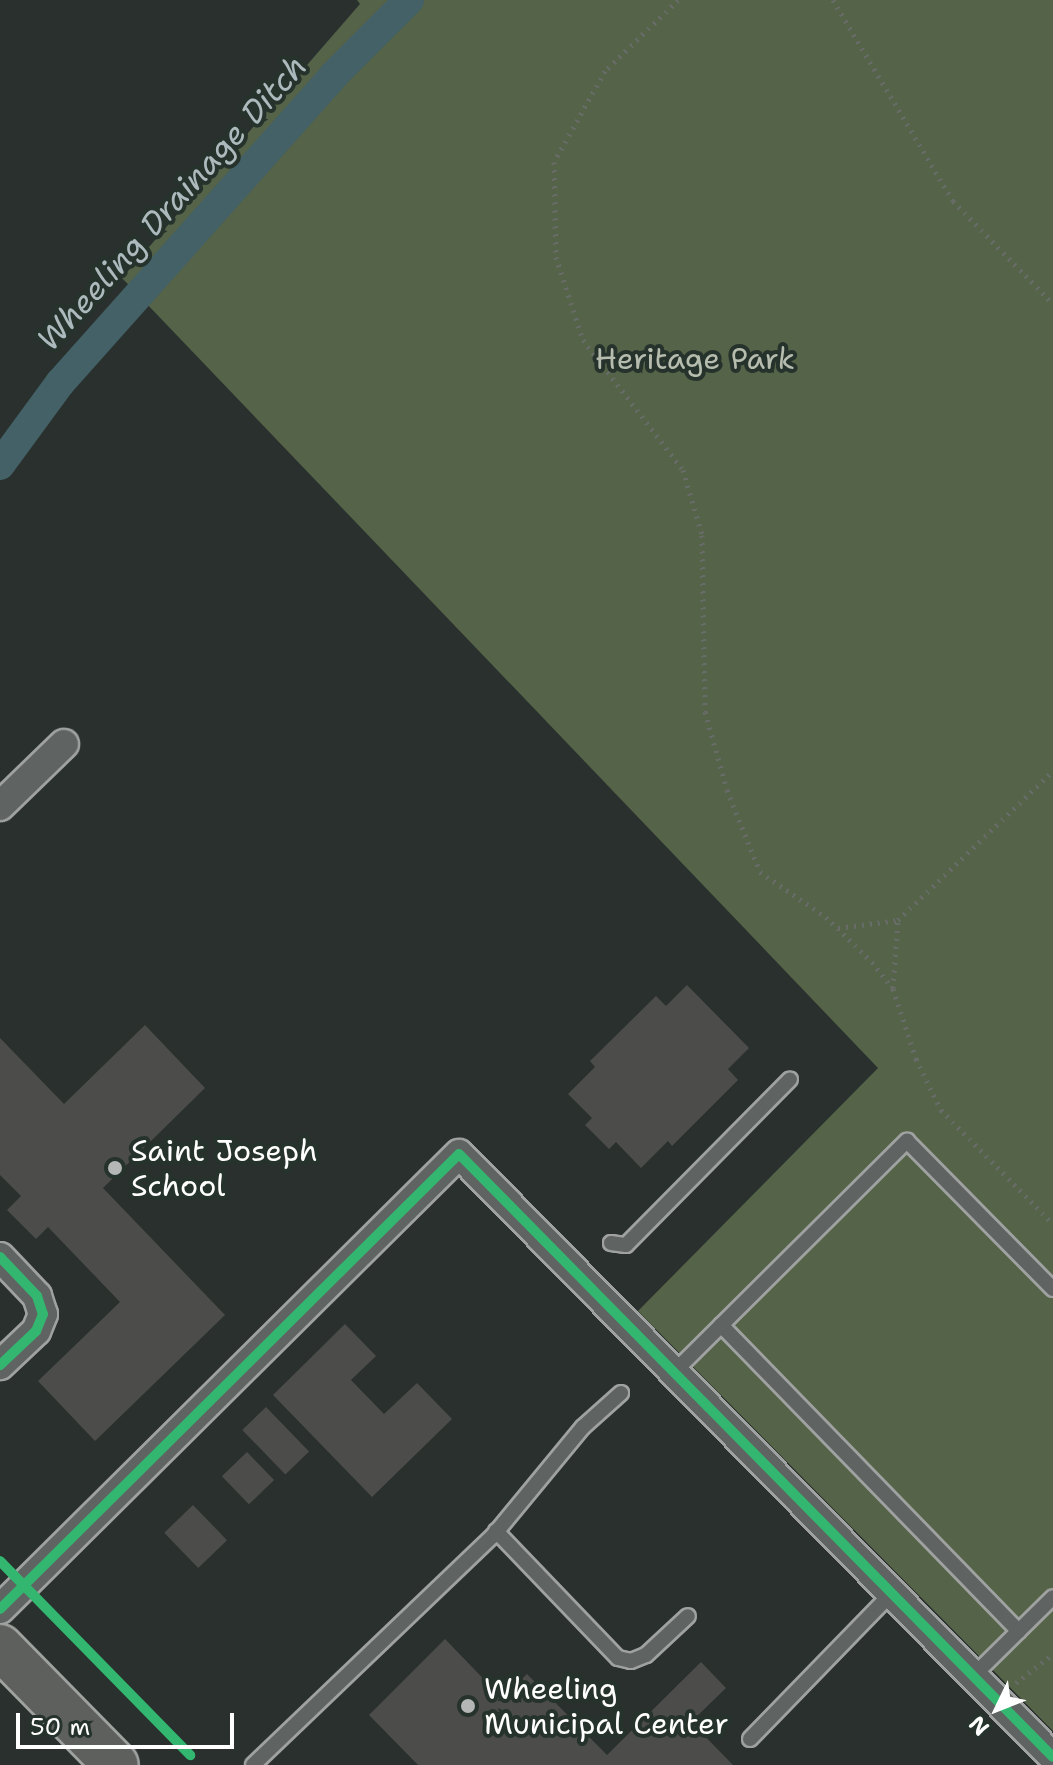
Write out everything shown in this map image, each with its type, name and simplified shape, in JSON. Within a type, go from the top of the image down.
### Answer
[{"type":"main road","points":[[0,1647],[116,1765]]},
{"type":"street","points":[[0,806],[64,744]]},
{"type":"street","points":[[0,1609],[459,1154],[973,1676],[1048,1759]]},
{"type":"street","points":[[0,1257],[37,1296],[43,1314],[36,1331],[0,1365]]},
{"type":"lane","points":[[611,1243],[626,1245],[790,1079]]},
{"type":"lane","points":[[673,1373],[907,1141],[1053,1289]]},
{"type":"lane","points":[[721,1325],[1019,1631]]},
{"type":"lane","points":[[253,1765],[496,1531],[583,1427],[621,1393]]},
{"type":"lane","points":[[496,1531],[618,1658],[631,1661],[646,1655],[688,1616]]},
{"type":"lane","points":[[750,1739],[891,1594]]},
{"type":"lane","points":[[973,1676],[1053,1597]]},
{"type":"path","points":[[678,0],[605,71],[554,162],[556,257],[583,340],[683,470],[702,535],[705,712],[727,790],[760,872],[838,928],[893,989]]},
{"type":"path","points":[[833,0],[953,201],[1053,304]]},
{"type":"path","points":[[838,928],[898,920],[1053,771]]},
{"type":"path","points":[[898,920],[893,989],[916,1059],[941,1110],[1053,1224]]},
{"type":"path","points":[[1014,1684],[1053,1654]]},
{"type":"green space","name":"Heritage Park","points":[[357,0],[1053,0],[1053,1731],[638,1311],[878,1068],[122,278],[360,4]]},
{"type":"building","points":[[687,985],[749,1048],[728,1069],[738,1080],[672,1146],[668,1141],[641,1168],[616,1142],[609,1149],[585,1125],[592,1118],[568,1094],[595,1067],[590,1061],[656,996],[666,1006]]},
{"type":"building","points":[[145,1025],[205,1088],[103,1188],[225,1315],[95,1441],[38,1381],[120,1302],[48,1227],[36,1239],[7,1210],[21,1196],[0,1175],[0,1038],[64,1104]]},
{"type":"building","points":[[345,1324],[376,1356],[351,1380],[384,1414],[417,1383],[452,1419],[372,1497],[273,1395]]},
{"type":"building","points":[[266,1407],[309,1452],[285,1475],[242,1430]]},
{"type":"building","points":[[247,1452],[274,1480],[249,1504],[222,1476]]},
{"type":"building","points":[[193,1505],[227,1540],[198,1568],[164,1533]]},
{"type":"building","name":"Wheeling Municipal Center","points":[[445,1639],[502,1698],[527,1674],[607,1755],[701,1662],[726,1688],[691,1722],[733,1765],[418,1765],[369,1715]]},
{"type":"waterway","name":"Wheeling Drainage Ditch","points":[[0,465],[60,383],[334,75],[409,0]]},
{"type":"cycle path","points":[[0,1609],[459,1154],[1053,1757]]},
{"type":"cycle path","points":[[0,1257],[37,1296],[43,1314],[36,1331],[0,1365]]},
{"type":"cycle path","points":[[0,1561],[190,1755]]},
{"type":"place","name":"Saint Joseph School","points":[[115,1168]]},
{"type":"place","name":"Wheeling Municipal Center","points":[[468,1706]]}]
